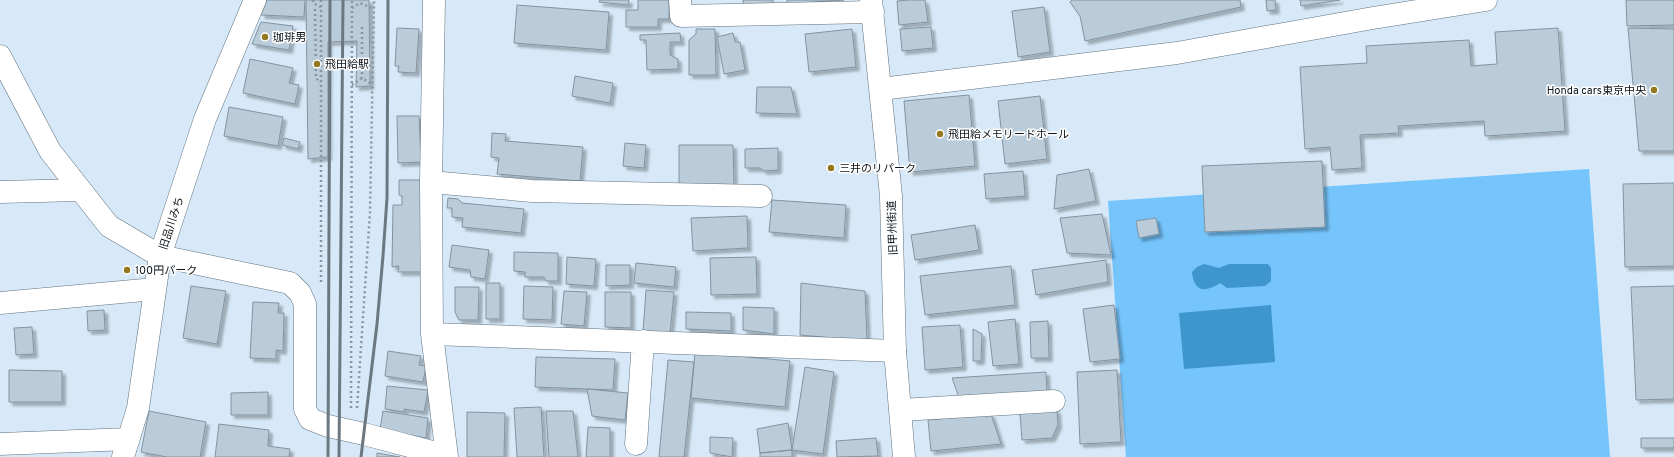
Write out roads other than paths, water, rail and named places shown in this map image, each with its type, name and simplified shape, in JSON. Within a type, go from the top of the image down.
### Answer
[{"type":"street","name":"旧品川みち","points":[[126,448],[138,408],[160,256],[205,119],[255,0]]},
{"type":"street","points":[[0,56],[50,151],[109,226],[160,256],[290,283],[300,293],[305,304],[305,409],[310,419],[328,426],[447,456],[432,334],[431,182],[434,0]]},
{"type":"street","points":[[680,0],[681,16],[872,6]]},
{"type":"street","points":[[881,89],[1177,53],[1372,9],[1486,0]]},
{"type":"street","name":"旧甲州街道","points":[[872,6],[891,196],[895,351],[904,457]]},
{"type":"street","points":[[431,182],[532,191],[761,196]]},
{"type":"street","points":[[0,192],[80,190]]},
{"type":"street","points":[[0,303],[155,289]]},
{"type":"street","points":[[432,334],[895,351]]},
{"type":"street","points":[[636,444],[643,341]]},
{"type":"street","points":[[901,410],[1054,401]]},
{"type":"street","points":[[0,444],[126,448]]},
{"type":"railway","points":[[328,457],[330,0]]},
{"type":"railway","points":[[339,457],[343,0]]},
{"type":"railway","points":[[361,457],[377,324],[387,198],[388,0]]},
{"type":"place","name":"珈琲男","points":[[265,37]]},
{"type":"place","name":"飛田給駅","points":[[317,64]]},
{"type":"place","name":"Honda cars東京中央","points":[[1654,90]]},
{"type":"place","name":"飛田給メモリードホール","points":[[940,134]]},
{"type":"place","name":"三井のリパーク","points":[[831,168]]},
{"type":"place","name":"100円パーク","points":[[127,270]]}]
